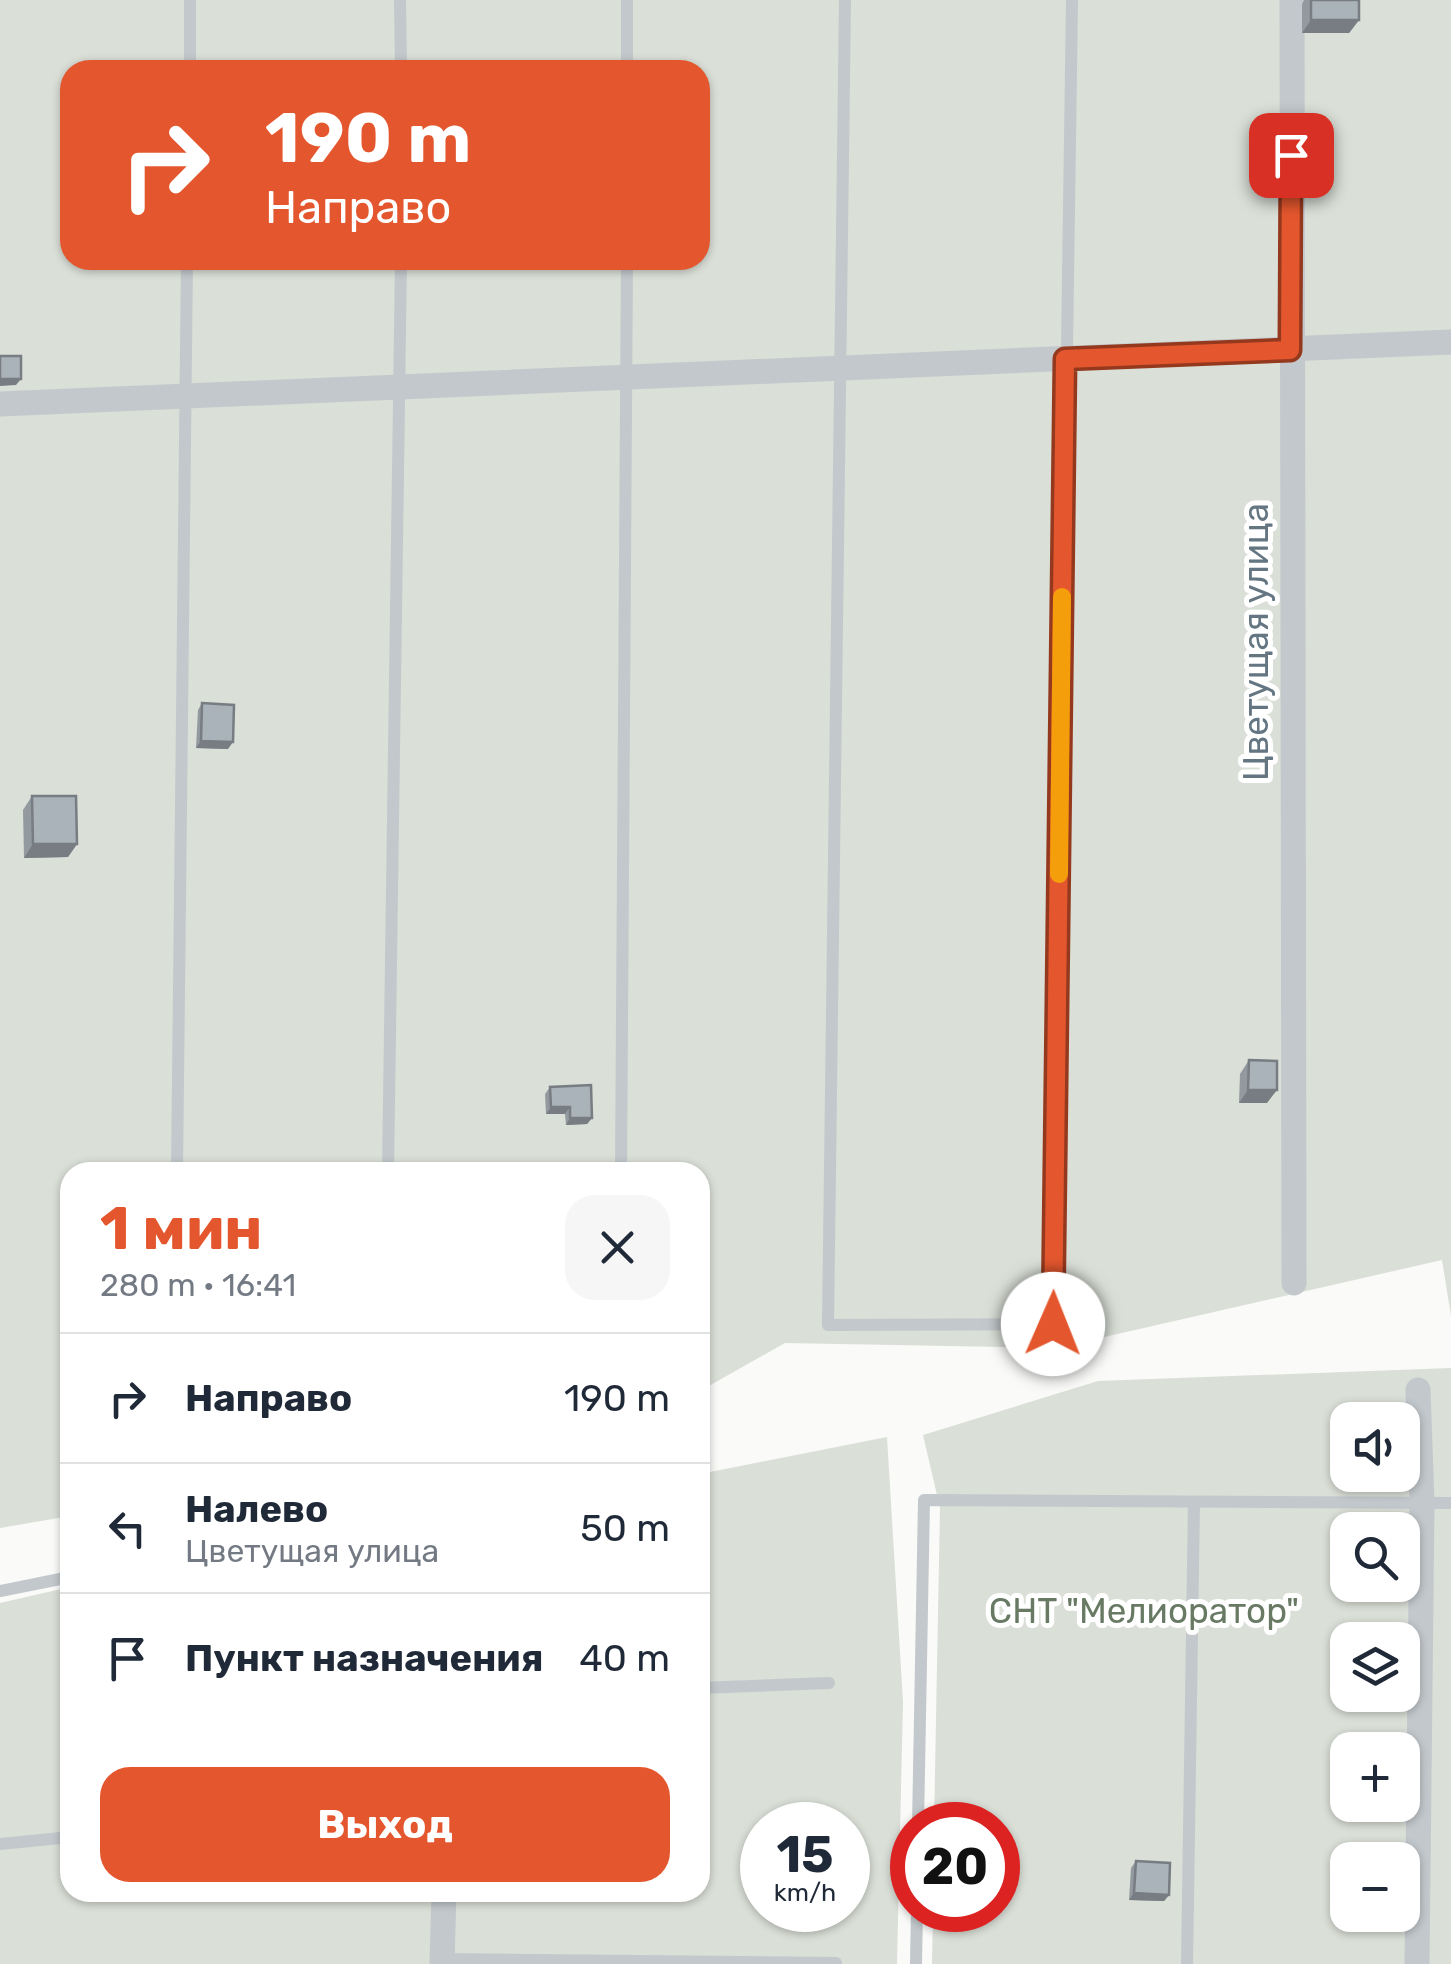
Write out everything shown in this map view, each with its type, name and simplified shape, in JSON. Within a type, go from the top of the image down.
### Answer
[{"type":"street","name":"Цветущая улица","points":[[1292,0],[1294,1283]]},
{"type":"street","points":[[0,404],[1451,342]]},
{"type":"street","points":[[1418,1390],[1422,1503],[1418,1964]]},
{"type":"street","points":[[442,1962],[444,1902]]},
{"type":"lane","points":[[190,0],[190,60]]},
{"type":"lane","points":[[400,0],[400,60]]},
{"type":"lane","points":[[627,0],[627,60]]},
{"type":"lane","points":[[845,0],[828,1326],[1053,1324],[1072,0]]},
{"type":"lane","points":[[177,1162],[187,270]]},
{"type":"lane","points":[[388,1162],[401,270]]},
{"type":"lane","points":[[622,1162],[627,270]]},
{"type":"lane","points":[[918,1802],[924,1500],[1451,1503]]},
{"type":"lane","points":[[1187,1964],[1194,1502]]},
{"type":"lane","points":[[0,1591],[60,1579]]},
{"type":"lane","points":[[710,1688],[829,1683]]},
{"type":"lane","points":[[0,1844],[60,1838]]},
{"type":"lane","points":[[916,1964],[917,1932]]},
{"type":"lane","points":[[442,1962],[836,1963]]},
{"type":"green space","points":[[0,0],[1451,0],[1451,1316],[1442,1260],[1056,1348],[785,1343],[710,1385],[710,1162],[60,1162],[60,1518],[0,1528]]},
{"type":"green space","name":"СНТ \"Мелиоратор\"","points":[[1451,1368],[1451,1964],[932,1964],[933,1932],[1020,1932],[1020,1802],[934,1802],[940,1508],[923,1435],[1098,1381]]},
{"type":"green space","points":[[887,1437],[903,1702],[901,1802],[890,1802],[890,1932],[898,1932],[897,1964],[0,1964],[0,1603],[60,1589],[60,1902],[710,1902],[710,1472]]},
{"type":"building","points":[[1311,0],[1359,0],[1359,20],[1311,20]]},
{"type":"building","points":[[0,356],[21,356],[21,379],[0,379]]},
{"type":"building","points":[[202,703],[234,705],[233,742],[201,741]]},
{"type":"building","points":[[32,796],[76,796],[77,844],[33,844]]},
{"type":"building","points":[[1249,1060],[1277,1061],[1277,1090],[1248,1090]]},
{"type":"building","points":[[591,1085],[592,1118],[570,1118],[570,1107],[551,1107],[550,1087]]},
{"type":"building","points":[[1136,1861],[1170,1863],[1169,1895],[1134,1893]]},
{"type":"slow traffic","points":[[1059,874],[1062,597]]},
{"type":"route","points":[[1053,1324],[1065,359],[1290,350],[1291,155]]}]
